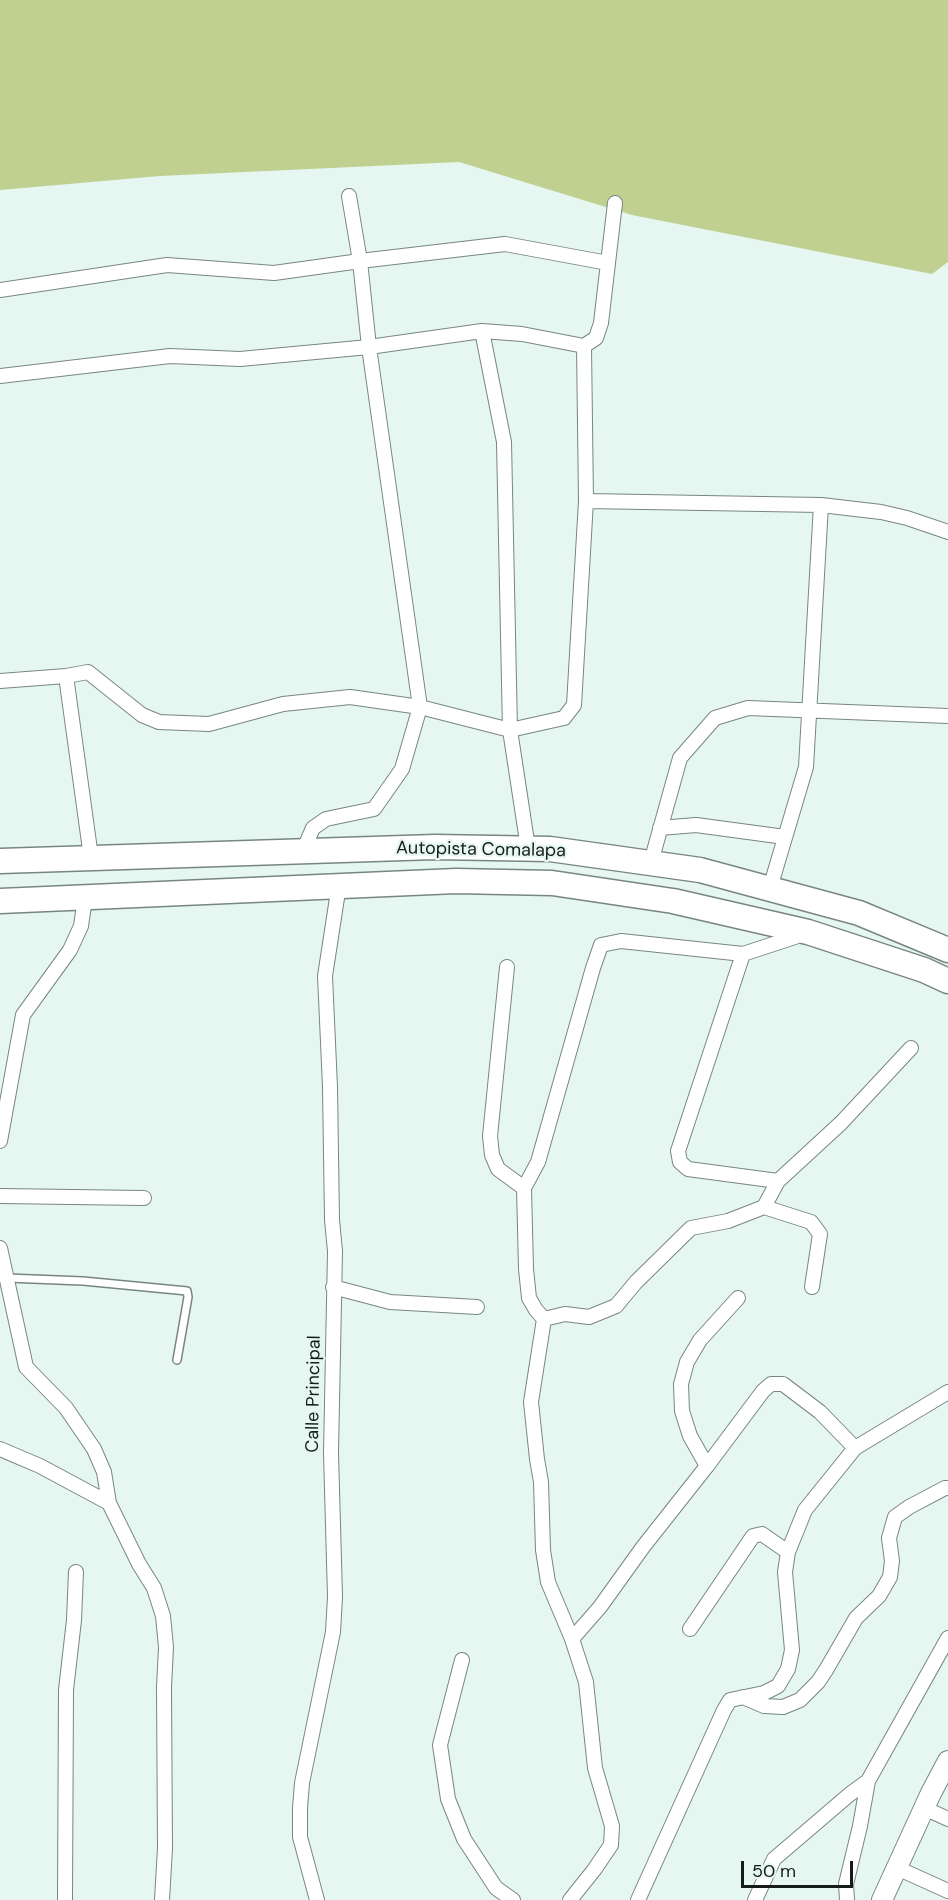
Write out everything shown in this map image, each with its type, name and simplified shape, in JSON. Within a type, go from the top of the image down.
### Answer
[{"type":"highway","name":"Autopista Comalapa","points":[[0,861],[435,847],[550,849],[700,870],[859,913],[948,950]]},
{"type":"highway","name":"Autopista Comalapa","points":[[0,900],[456,881],[552,883],[673,901],[808,932],[924,970],[948,981]]},
{"type":"street","points":[[303,851],[313,828],[326,819],[374,809],[402,769],[420,707],[369,347],[360,261],[349,196]]},
{"type":"street","points":[[0,376],[170,356],[240,359],[369,347],[482,331],[522,334],[584,346],[596,338],[601,323],[615,203]]},
{"type":"street","points":[[0,290],[167,265],[274,273],[505,244],[608,263]]},
{"type":"street","points":[[482,331],[504,442],[510,730],[528,848]]},
{"type":"street","points":[[0,681],[88,672],[141,715],[159,722],[209,724],[283,704],[350,697],[420,707],[510,730],[564,718],[574,705],[586,501],[584,346]]},
{"type":"street","points":[[586,501],[821,505],[881,512],[947,529]]},
{"type":"street","points":[[770,888],[806,767],[821,505]]},
{"type":"street","points":[[66,676],[91,857]]},
{"type":"street","points":[[651,862],[680,758],[715,718],[748,708],[948,716]]},
{"type":"street","points":[[660,828],[696,825],[785,837]]},
{"type":"street","name":"Calle Principal","points":[[316,1900],[300,1837],[300,1809],[302,1783],[333,1632],[335,1597],[331,1453],[335,1251],[332,1220],[330,1087],[325,976],[339,885]]},
{"type":"street","points":[[0,1141],[23,1015],[70,950],[81,926],[86,898]]},
{"type":"street","points":[[544,1319],[529,1298],[524,1188],[538,1162],[601,945],[621,940],[743,954],[808,932]]},
{"type":"street","points":[[743,954],[678,1151],[680,1162],[688,1169],[778,1181]]},
{"type":"street","points":[[507,967],[490,1136],[492,1155],[498,1168],[524,1188]]},
{"type":"street","points":[[544,1319],[565,1314],[589,1317],[616,1306],[644,1274],[691,1228],[728,1221],[764,1207],[778,1181],[842,1123],[912,1048]]},
{"type":"street","points":[[0,1197],[144,1198]]},
{"type":"street","points":[[764,1207],[811,1222],[820,1234],[812,1287]]},
{"type":"street","points":[[0,1248],[26,1367],[66,1408],[94,1449],[104,1472],[109,1503],[139,1564],[154,1588],[163,1616],[166,1647],[164,1687],[165,1848],[162,1900]]},
{"type":"street","points":[[333,1287],[390,1302],[477,1307]]},
{"type":"street","points":[[707,1466],[690,1436],[682,1412],[681,1383],[687,1362],[700,1340],[738,1298]]},
{"type":"street","points":[[544,1319],[531,1402],[541,1482],[543,1550],[548,1582],[572,1639],[586,1682],[595,1768],[612,1826],[611,1845],[570,1900]]},
{"type":"street","points":[[572,1639],[600,1607],[763,1390],[771,1384],[783,1384],[820,1412],[855,1448]]},
{"type":"street","points":[[638,1900],[730,1700],[764,1693],[778,1686],[788,1669],[792,1650],[784,1572],[788,1552],[805,1510],[855,1448],[948,1392]]},
{"type":"street","points":[[0,1449],[109,1503]]},
{"type":"street","points":[[742,1697],[764,1706],[783,1707],[800,1700],[822,1676],[856,1618],[879,1596],[890,1577],[892,1561],[888,1538],[895,1517],[909,1507],[948,1488]]},
{"type":"street","points":[[690,1629],[753,1536],[762,1534],[788,1552]]},
{"type":"street","points":[[65,1900],[66,1689],[74,1620],[76,1572]]},
{"type":"street","points":[[847,1900],[846,1884],[868,1781],[948,1638]]},
{"type":"street","points":[[462,1660],[440,1745],[448,1799],[464,1839],[496,1888],[513,1900]]},
{"type":"street","points":[[882,1900],[948,1761]]},
{"type":"street","points":[[755,1900],[774,1859],[868,1781]]},
{"type":"street","points":[[924,1808],[948,1819]]},
{"type":"street","points":[[897,1868],[948,1891]]},
{"type":"lane","points":[[7,1278],[83,1281],[187,1291],[177,1360]]},
{"type":"green space","points":[[0,0],[948,0],[948,262],[932,274],[632,215],[459,162],[160,176],[0,190]]}]
